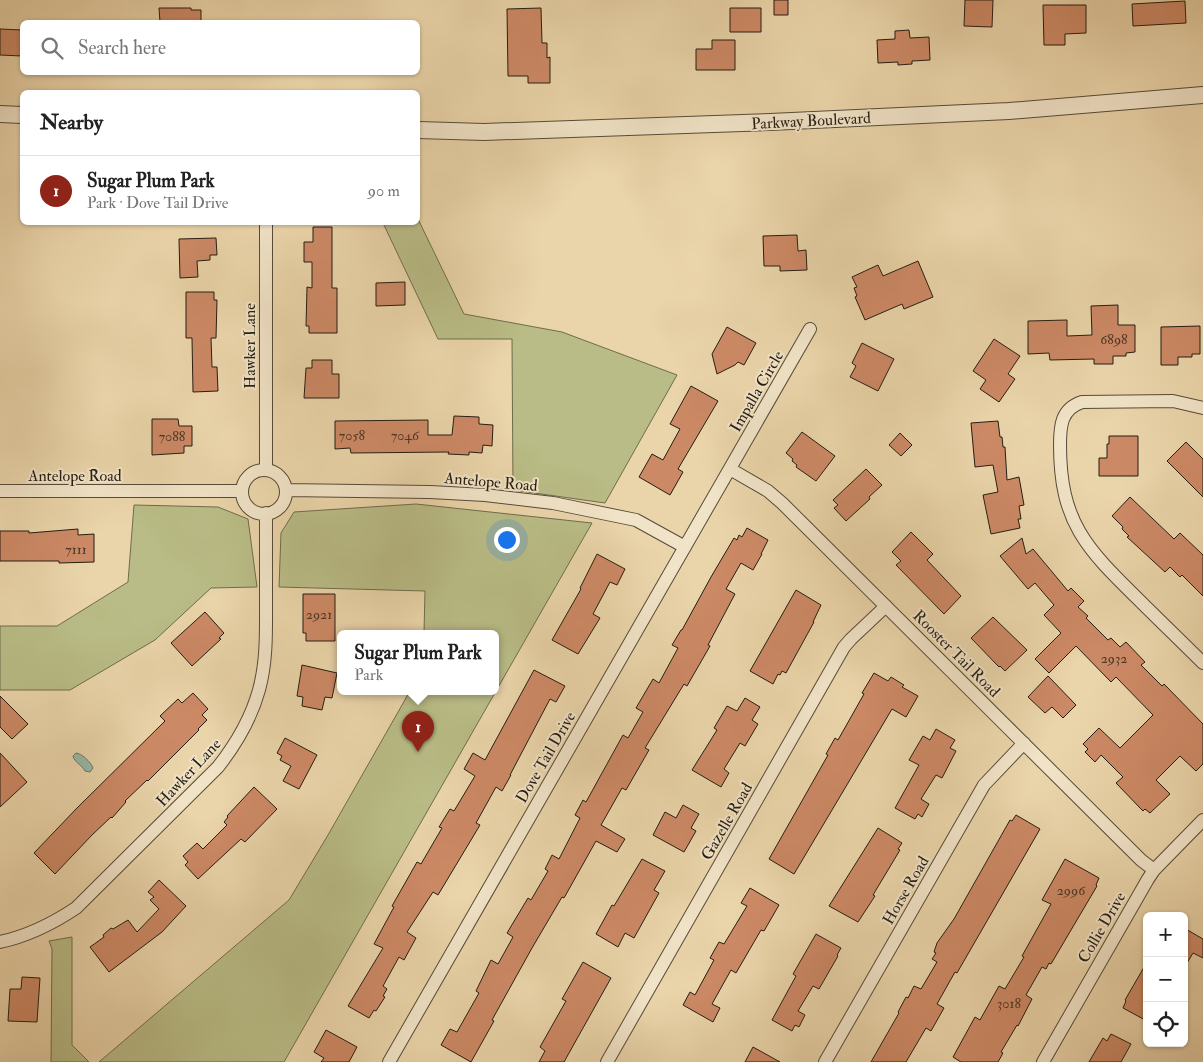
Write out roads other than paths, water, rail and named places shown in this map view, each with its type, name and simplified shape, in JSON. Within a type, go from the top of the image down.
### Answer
[{"type":"street","name":"Parkway Boulevard","points":[[420,130],[494,131],[770,122],[1009,111],[1203,95]]},
{"type":"street","points":[[0,114],[20,115]]},
{"type":"street","name":"Hawker Lane","points":[[266,225],[266,469]]},
{"type":"street","name":"Impalla Circle","points":[[730,469],[810,329]]},
{"type":"street","points":[[1203,408],[1173,401],[1087,402],[1073,406],[1066,413],[1061,426],[1061,472],[1069,508],[1080,533],[1095,555],[1107,568],[1203,663]]},
{"type":"street","points":[[266,469],[277,474],[283,480],[286,490],[284,503],[273,512],[266,513],[257,513],[250,510],[242,498],[241,491],[247,476],[255,471],[266,469]]},
{"type":"street","name":"Dove Tail Drive","points":[[389,1062],[730,469]]},
{"type":"street","name":"Rooster Tail Road","points":[[730,469],[768,491],[782,503],[1141,860],[1154,870]]},
{"type":"street","name":"Antelope Road","points":[[286,490],[430,492],[485,495],[553,503],[636,520],[685,547]]},
{"type":"street","name":"Antelope Road","points":[[0,491],[241,491]]},
{"type":"street","name":"Hawker Lane","points":[[0,942],[36,931],[76,908],[218,767],[232,750],[253,710],[264,667],[266,645],[266,513]]},
{"type":"street","name":"Gazelle Road","points":[[607,1062],[844,647],[886,606]]},
{"type":"street","name":"Horse Road","points":[[825,1062],[984,785],[1024,743]]},
{"type":"street","name":"Collie Drive","points":[[1043,1062],[1154,870],[1203,820]]},
{"type":"place","name":"Sugar Plum Park","points":[[418,752]]}]
